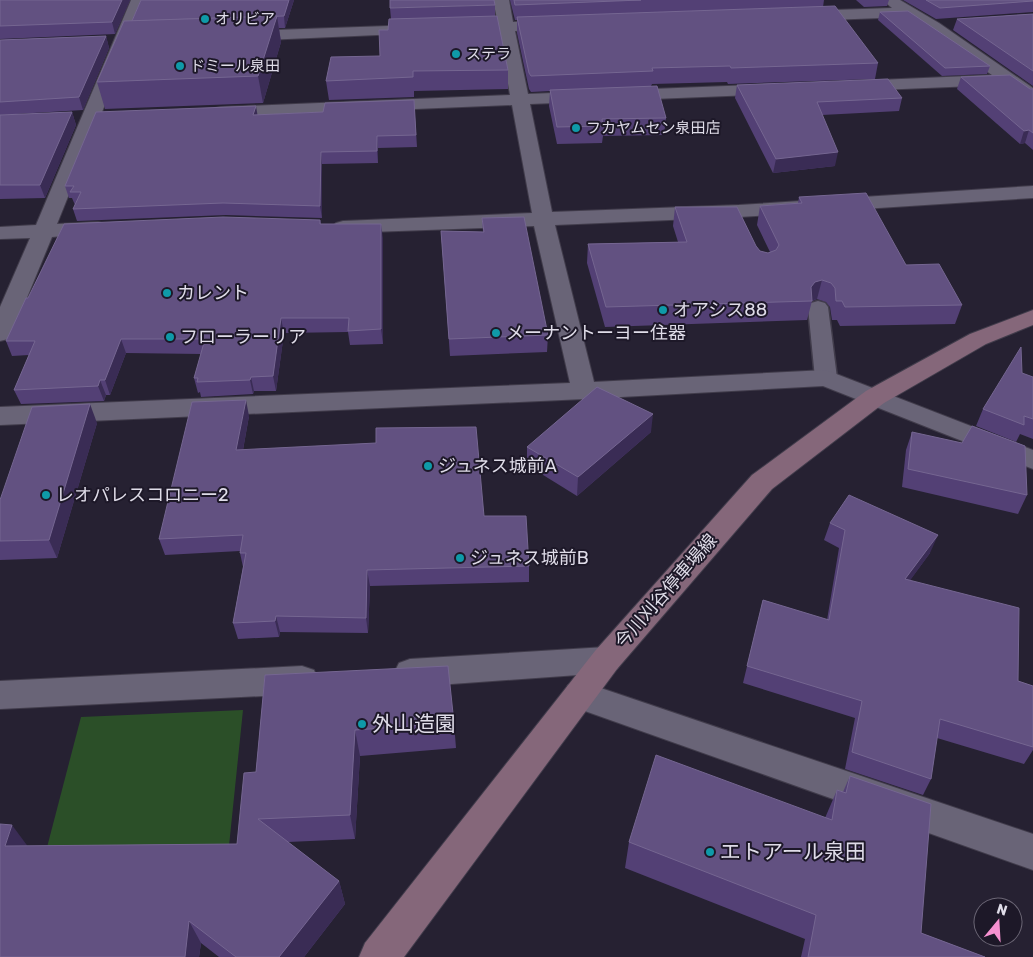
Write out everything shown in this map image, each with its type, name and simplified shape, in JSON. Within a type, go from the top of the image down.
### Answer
[{"type":"main road","name":"今川刈谷停車場線","points":[[379,957],[606,660],[762,482],[874,397],[978,339],[1033,317]]},
{"type":"street","points":[[0,334],[44,231],[82,118],[139,0]]},
{"type":"street","points":[[501,0],[543,218],[584,391]]},
{"type":"street","points":[[890,0],[932,26],[1033,96]]},
{"type":"street","points":[[790,16],[908,12]]},
{"type":"street","points":[[932,26],[960,24]]},
{"type":"street","points":[[448,29],[575,25]]},
{"type":"street","points":[[230,37],[428,30]]},
{"type":"street","points":[[103,41],[141,40]]},
{"type":"street","points":[[834,87],[1011,80]]},
{"type":"street","points":[[201,113],[795,88]]},
{"type":"street","points":[[82,118],[111,117]]},
{"type":"street","points":[[323,226],[352,227],[543,218],[743,220],[1033,192]]},
{"type":"street","points":[[0,233],[120,227]]},
{"type":"street","points":[[0,416],[584,391],[826,378],[1033,460]]},
{"type":"street","points":[[378,675],[606,660]]},
{"type":"street","points":[[0,695],[328,678]]},
{"type":"street","points":[[580,695],[1033,852]]},
{"type":"lane","points":[[818,307],[826,378]]},
{"type":"green space","points":[[243,710],[229,846],[45,855],[81,717]]},
{"type":"building","points":[[0,0],[122,0],[112,22],[0,26]]},
{"type":"building","points":[[141,0],[289,0],[284,16],[132,21]]},
{"type":"building","points":[[390,0],[494,0],[495,5],[390,8]]},
{"type":"building","points":[[514,0],[641,0],[515,5]]},
{"type":"building","points":[[926,0],[1033,0],[1033,1],[940,8]]},
{"type":"building","points":[[835,6],[878,63],[731,68],[730,66],[652,68],[653,71],[531,76],[517,17]]},
{"type":"building","points":[[908,11],[990,66],[945,68],[880,12]]},
{"type":"building","points":[[1033,14],[1033,71],[957,19]]},
{"type":"building","points":[[277,16],[258,76],[97,82],[124,21]]},
{"type":"building","points":[[497,16],[508,70],[413,71],[413,77],[326,81],[331,57],[380,56],[379,30],[388,30],[389,19]]},
{"type":"building","points":[[106,36],[79,97],[0,102],[0,40]]},
{"type":"building","points":[[1010,75],[1030,89],[1033,89],[1033,133],[1029,130],[1024,131],[961,77]]},
{"type":"building","points":[[888,79],[902,98],[817,102],[838,152],[776,159],[737,85]]},
{"type":"building","points":[[657,86],[666,118],[602,119],[603,126],[557,127],[550,90]]},
{"type":"building","points":[[414,100],[416,135],[377,136],[377,151],[321,152],[320,206],[223,203],[73,209],[81,192],[70,192],[74,186],[65,186],[96,112],[256,106],[253,115],[323,112],[325,103]]},
{"type":"building","points":[[72,112],[40,185],[0,185],[0,115]]},
{"type":"building","points":[[866,193],[906,265],[939,264],[962,305],[845,307],[842,301],[836,301],[835,288],[831,283],[822,280],[815,282],[811,287],[812,301],[606,307],[588,244],[687,242],[675,207],[737,207],[756,246],[760,251],[768,253],[776,250],[779,245],[760,206],[802,203],[799,197]]},
{"type":"building","points":[[223,217],[320,220],[320,224],[381,224],[381,329],[348,331],[349,318],[281,318],[273,376],[251,377],[250,380],[197,382],[198,378],[194,378],[205,339],[121,339],[105,380],[100,380],[98,386],[14,390],[35,341],[6,341],[64,224]]},
{"type":"building","points":[[524,217],[548,335],[449,339],[441,231],[484,232],[482,218]]},
{"type":"building","points":[[1021,347],[1022,373],[1033,377],[1033,419],[1024,416],[1024,425],[983,409]]},
{"type":"building","points":[[597,387],[653,414],[578,477],[527,447]]},
{"type":"building","points":[[246,400],[236,450],[376,443],[376,428],[476,427],[484,516],[526,516],[529,566],[367,570],[366,618],[276,616],[275,621],[233,623],[246,553],[240,553],[243,535],[159,539],[192,402]]},
{"type":"building","points":[[90,404],[49,540],[0,541],[0,500],[32,407]]},
{"type":"building","points":[[972,426],[1025,446],[1027,495],[908,469],[912,432],[962,443]]},
{"type":"building","points":[[849,495],[938,535],[905,579],[1019,608],[1018,681],[1033,686],[1033,747],[940,719],[931,779],[852,752],[862,701],[747,666],[763,600],[829,620],[845,530],[830,523]]},
{"type":"building","points":[[448,666],[454,723],[355,730],[350,815],[258,819],[339,881],[279,957],[236,957],[189,921],[185,957],[0,957],[0,824],[12,825],[5,846],[237,844],[244,773],[256,772],[265,675]]},
{"type":"building","points":[[656,755],[832,820],[837,790],[846,793],[850,776],[931,804],[921,933],[985,957],[808,957],[816,915],[629,842]]},
{"type":"place","name":"オリビア","points":[[205,19]]},
{"type":"place","name":"ステラ","points":[[456,54]]},
{"type":"place","name":"ドミール泉田","points":[[180,66]]},
{"type":"place","name":"フカヤムセン泉田店","points":[[576,128]]},
{"type":"place","name":"カレント","points":[[167,293]]},
{"type":"place","name":"オアシス88","points":[[663,310]]},
{"type":"place","name":"メーナントーヨー住器","points":[[496,333]]},
{"type":"place","name":"フローラーリア","points":[[170,337]]},
{"type":"place","name":"ジュネス城前A","points":[[428,466]]},
{"type":"place","name":"レオパレスコロニー2","points":[[46,495]]},
{"type":"place","name":"ジュネス城前B","points":[[460,558]]},
{"type":"place","name":"外山造園","points":[[362,724]]},
{"type":"place","name":"エトアール泉田","points":[[710,852]]}]
